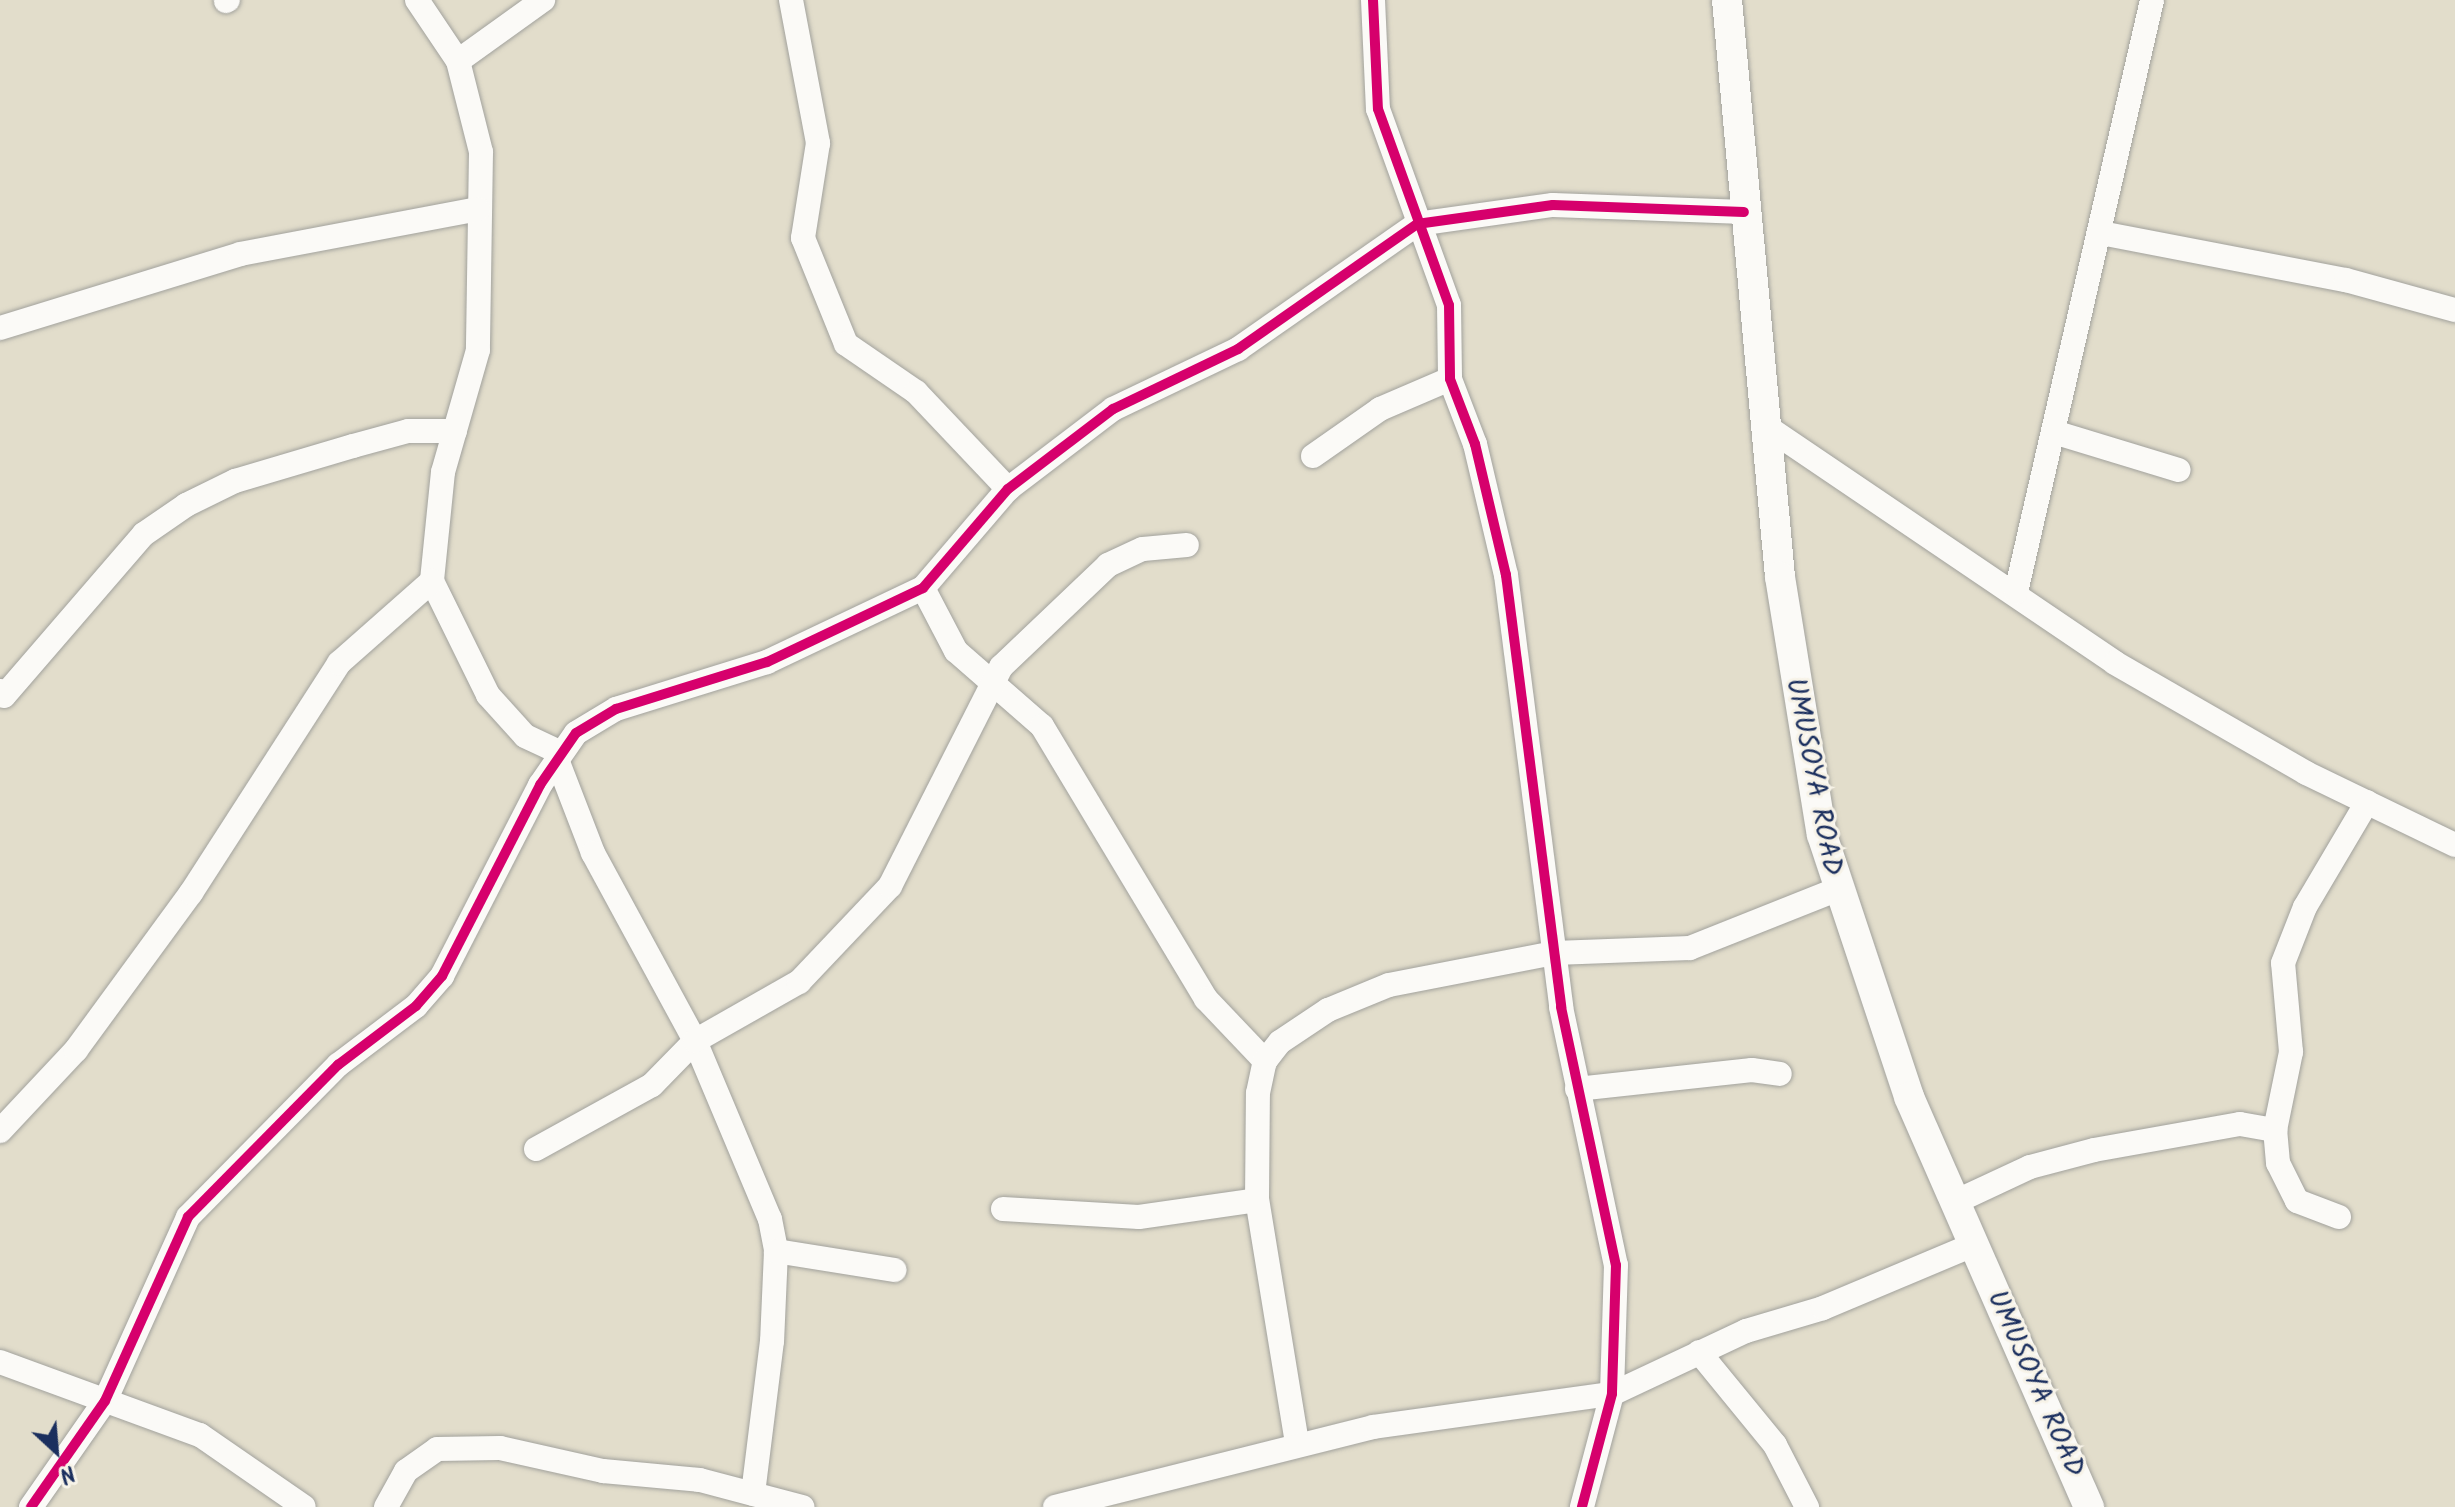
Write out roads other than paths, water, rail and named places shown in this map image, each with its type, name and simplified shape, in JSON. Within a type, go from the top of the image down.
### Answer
[{"type":"main road","name":"UMUSOYA ROAD","points":[[1727,0],[1744,212],[1792,674],[1836,890],[1877,1015],[1973,1245],[2089,1507]]},
{"type":"street","points":[[417,0],[458,61],[481,152],[478,350],[443,472],[432,581],[488,695],[525,736],[558,754],[593,853],[695,1041],[752,1172],[776,1251],[753,1494]]},
{"type":"street","points":[[458,61],[543,0]]},
{"type":"street","points":[[791,0],[818,143],[803,238],[846,344],[916,392],[1008,489]]},
{"type":"street","points":[[1373,0],[1378,109],[1417,224],[1449,305],[1450,379],[1482,468],[1506,575],[1552,888],[1554,953],[1577,1089],[1616,1265],[1612,1394],[1582,1507]]},
{"type":"street","points":[[2016,592],[2057,433],[2152,0]]},
{"type":"street","points":[[31,1507],[105,1401],[188,1217],[338,1065],[416,1006],[442,976],[558,754],[616,709],[767,662],[923,588],[1008,489],[1113,409],[1238,349],[1417,224],[1553,205],[1744,212]]},
{"type":"street","points":[[0,328],[240,254],[478,209]]},
{"type":"street","points":[[2101,233],[2346,280],[2455,310]]},
{"type":"street","points":[[1313,456],[1380,409],[1450,379]]},
{"type":"street","points":[[1767,427],[2192,709],[2455,845]]},
{"type":"street","points":[[0,691],[4,696],[144,534],[186,505],[235,481],[408,431],[455,431]]},
{"type":"street","points":[[2057,433],[2179,470]]},
{"type":"street","points":[[536,1149],[652,1085],[695,1041],[799,982],[890,886],[993,680],[1108,565],[1143,549],[1187,545]]},
{"type":"street","points":[[0,1131],[76,1050],[191,893],[339,663],[432,581]]},
{"type":"street","points":[[923,588],[956,651],[993,680],[1042,726],[1206,999],[1265,1061]]},
{"type":"street","points":[[2339,1217],[2297,1201],[2278,1163],[2275,1130],[2291,1052],[2283,963],[2305,907],[2367,802]]},
{"type":"street","points":[[1297,1443],[1257,1200],[1255,1126],[1265,1061],[1328,1010],[1389,985],[1554,953],[1690,948],[1836,890]]},
{"type":"street","points":[[1577,1089],[1752,1070],[1780,1074]]},
{"type":"street","points":[[1955,1202],[2030,1167],[2094,1150],[2240,1124],[2275,1130]]},
{"type":"street","points":[[1003,1209],[1139,1217],[1257,1200]]},
{"type":"street","points":[[1069,1506],[1297,1443],[1612,1394],[1699,1352],[1973,1245]]},
{"type":"street","points":[[776,1251],[894,1270]]},
{"type":"street","points":[[1699,1352],[1775,1445],[1807,1507]]},
{"type":"street","points":[[0,1362],[200,1435],[304,1507]]},
{"type":"street","points":[[386,1507],[406,1471],[437,1449],[500,1448],[753,1494],[802,1507]]}]
